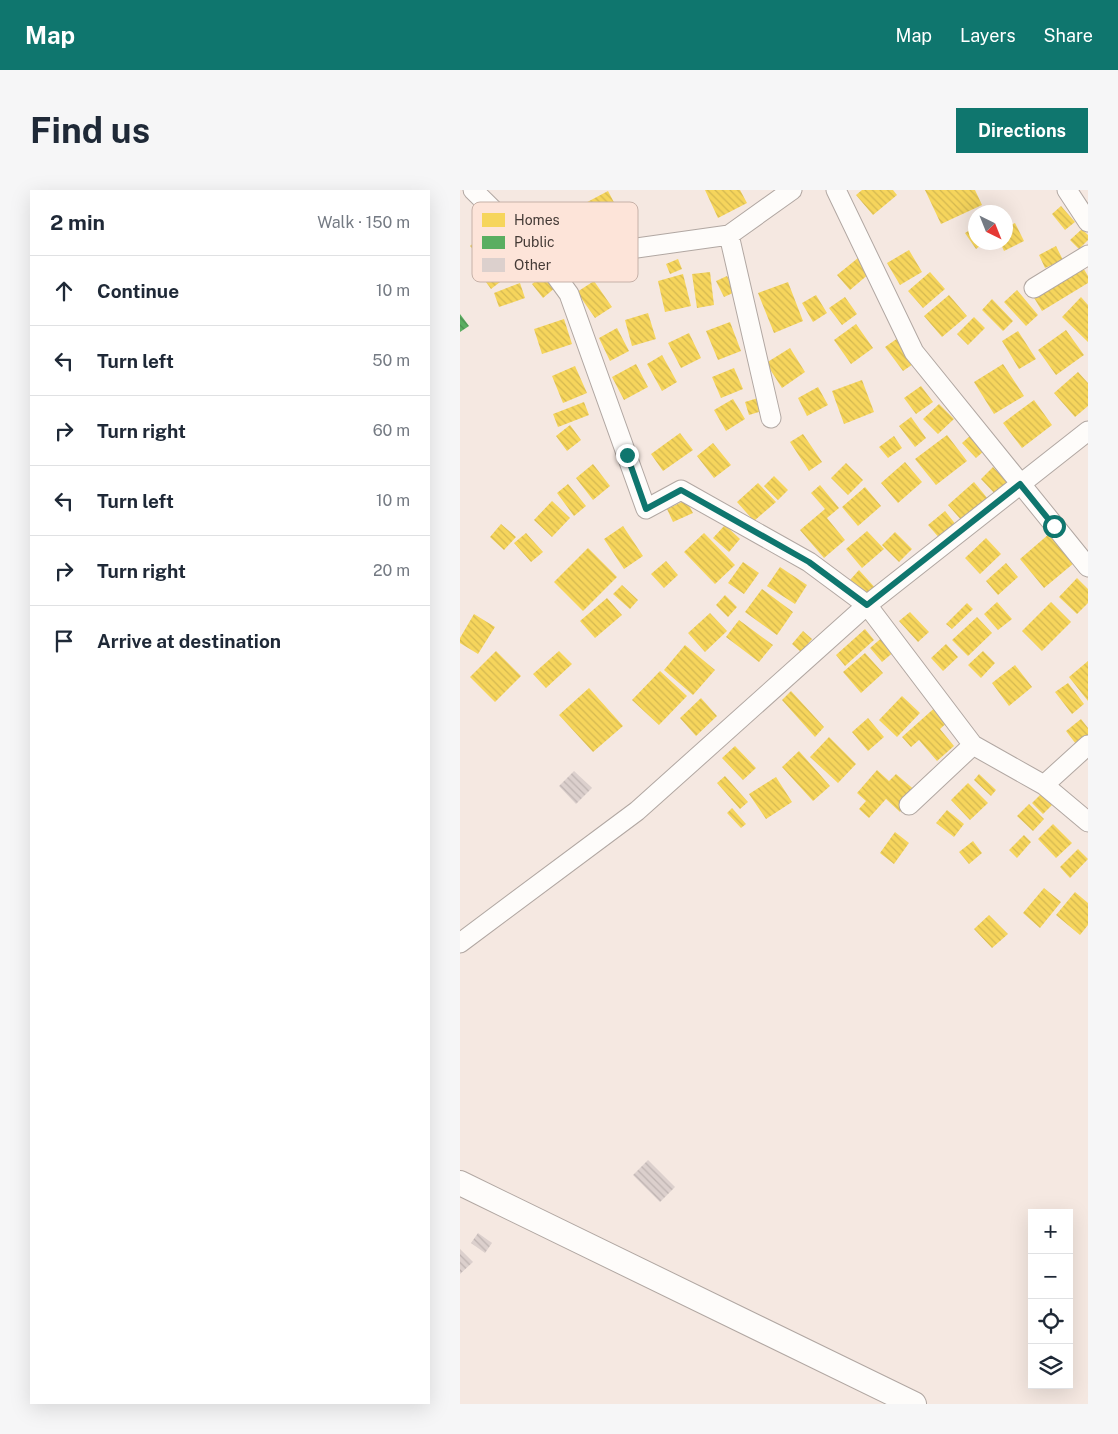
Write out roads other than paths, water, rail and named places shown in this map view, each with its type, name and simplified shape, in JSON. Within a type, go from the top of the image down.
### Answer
[{"type":"street","points":[[473,190],[485,202]]},
{"type":"street","points":[[638,248],[729,235],[792,190]]},
{"type":"street","points":[[836,190],[914,352],[1088,567]]},
{"type":"street","points":[[1067,190],[1088,222]]},
{"type":"street","points":[[729,235],[771,418]]},
{"type":"street","points":[[1034,288],[1088,255]]},
{"type":"street","points":[[560,282],[569,294],[646,509],[681,490],[809,562],[867,605],[973,744],[1044,785],[1088,822]]},
{"type":"street","points":[[460,943],[637,811],[867,605],[1088,432]]},
{"type":"street","points":[[909,805],[973,744]]},
{"type":"street","points":[[1044,785],[1088,745]]},
{"type":"street","points":[[460,1183],[914,1404]]}]
